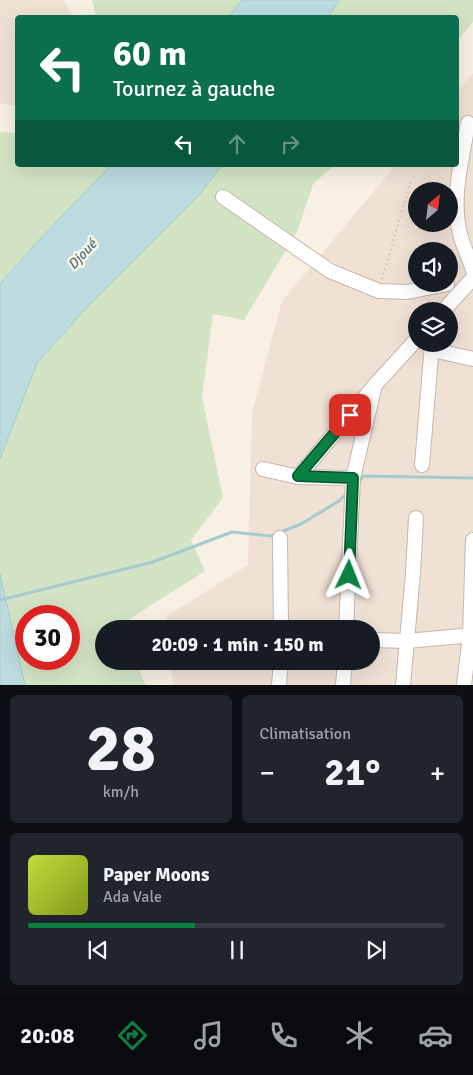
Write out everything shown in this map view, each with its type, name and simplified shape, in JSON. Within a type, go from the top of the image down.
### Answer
[{"type":"street","points":[[468,123],[458,187],[458,210],[460,233],[473,270]]},
{"type":"street","points":[[223,197],[330,271],[379,291],[408,292]]},
{"type":"street","points":[[458,281],[473,277]]},
{"type":"street","points":[[451,302],[473,277]]},
{"type":"street","points":[[298,476],[375,384],[408,349]]},
{"type":"street","points":[[422,465],[432,352]]},
{"type":"street","points":[[449,352],[473,359]]},
{"type":"street","points":[[346,620],[353,478],[375,384]]},
{"type":"street","points":[[263,469],[298,476],[353,478]]},
{"type":"street","points":[[403,685],[416,518]]},
{"type":"street","points":[[280,538],[281,620]]},
{"type":"street","points":[[464,685],[472,635],[473,540]]},
{"type":"street","points":[[380,640],[472,635]]},
{"type":"street","points":[[279,685],[280,670]]},
{"type":"street","points":[[344,685],[345,670]]},
{"type":"path","points":[[379,291],[411,180]]},
{"type":"shaded area","points":[[0,0],[64,0],[72,15],[15,15],[15,105],[0,103]]},
{"type":"shaded area","points":[[473,73],[473,685],[173,685],[172,670],[380,670],[380,620],[167,620],[167,616],[248,565],[252,413],[282,301],[394,167],[459,167],[459,89]]},
{"type":"green space","points":[[92,0],[242,0],[231,15],[96,15]]},
{"type":"green space","points":[[339,0],[473,0],[473,22],[459,38],[459,15],[331,15]]},
{"type":"green space","points":[[0,132],[15,133],[15,167],[109,167],[39,240],[0,284]]},
{"type":"green space","points":[[220,167],[332,167],[313,184],[297,232],[244,320],[213,314],[202,397],[223,498],[191,540],[205,571],[128,620],[95,620],[95,670],[139,670],[146,685],[25,685],[22,670],[80,670],[80,605],[15,605],[15,641],[0,574],[0,459],[37,363],[89,305],[199,195]]},
{"type":"water","points":[[242,0],[339,0],[330,15],[231,15]]},
{"type":"water","name":"Djoué","points":[[109,167],[220,167],[199,195],[89,305],[37,363],[0,459],[0,284]]},
{"type":"water","points":[[0,574],[15,641],[15,670],[22,670],[25,685],[0,685]]},
{"type":"waterway","points":[[358,482],[364,476],[473,478]]},
{"type":"waterway","points":[[0,600],[153,562],[232,532],[271,536],[301,524],[339,501],[347,493]]},
{"type":"route","points":[[349,575],[353,478],[298,476],[350,415]]}]
